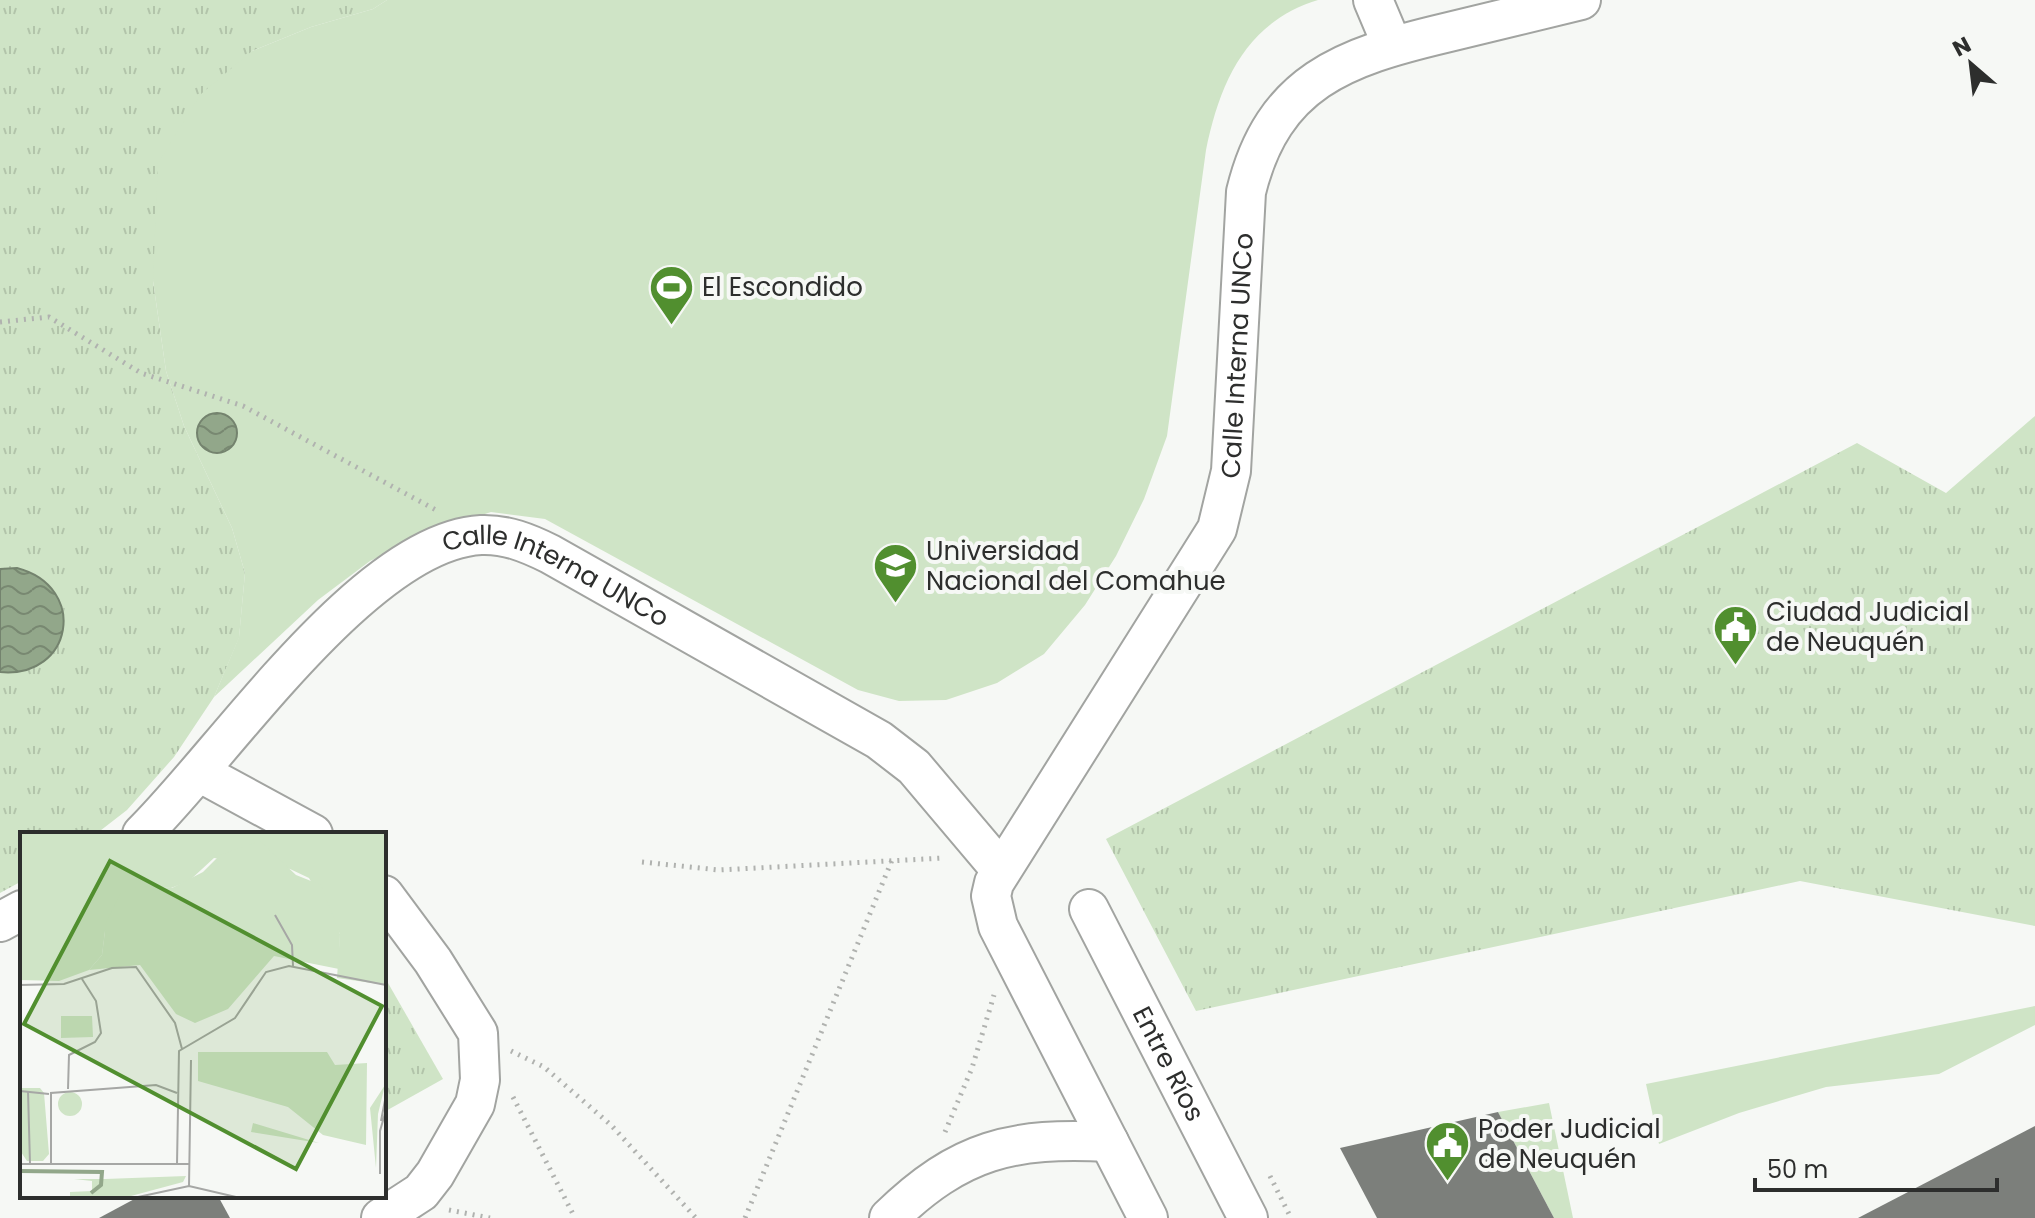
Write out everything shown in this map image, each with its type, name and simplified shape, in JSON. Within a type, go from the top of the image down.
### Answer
[{"type":"street","points":[[1373,0],[1392,45]]},
{"type":"street","name":"Calle Interna UNCo","points":[[1148,1218],[998,926],[991,896],[1001,870],[1217,529],[1231,471],[1246,192],[1254,160],[1268,130],[1288,102],[1336,67],[1392,45],[1581,0]]},
{"type":"street","name":"Calle Interna UNCo","points":[[144,832],[305,650],[380,581],[420,555],[454,540],[479,535],[505,537],[550,554],[879,740],[914,767],[1001,870]]},
{"type":"street","points":[[199,772],[309,832]]},
{"type":"street","points":[[381,1218],[421,1192],[441,1165],[475,1104],[480,1080],[478,1033],[433,961],[386,898]]},
{"type":"street","name":"Entre Ríos","points":[[1089,909],[1248,1218]]},
{"type":"street","points":[[0,922],[20,911]]},
{"type":"street","points":[[889,1218],[922,1187],[963,1162],[1011,1145],[1061,1140],[1109,1142]]},
{"type":"path","points":[[0,322],[49,317],[141,373],[256,413],[349,460],[479,535]]},
{"type":"path","points":[[642,862],[719,870],[959,858]]},
{"type":"path","points":[[745,1218],[892,860]]},
{"type":"path","points":[[922,1187],[972,1068],[996,983]]},
{"type":"path","points":[[478,1033],[544,1067],[563,1081],[611,1125],[696,1218]]},
{"type":"path","points":[[508,1088],[575,1218]]},
{"type":"green space","points":[[0,0],[387,0],[373,9],[311,27],[252,51],[153,281],[166,371],[184,426],[232,528],[245,573],[239,638],[214,697],[174,757],[127,810],[99,832],[20,832],[20,882],[0,893]]},
{"type":"green space","name":"El Escondido","points":[[387,0],[1318,0],[1272,23],[1255,39],[1240,58],[1219,101],[1206,150],[1167,436],[1144,499],[1116,556],[1085,605],[1044,654],[997,683],[946,700],[899,701],[858,690],[545,519],[491,512],[430,532],[370,561],[318,600],[214,697],[239,637],[245,573],[232,528],[184,426],[166,371],[153,281],[158,163],[201,94],[252,51],[311,27],[373,9]]},
{"type":"green space","points":[[2035,416],[2035,926],[1800,881],[1196,1011],[1106,839],[1857,443],[1946,493]]},
{"type":"green space","points":[[386,979],[443,1079],[386,1111]]},
{"type":"green space","points":[[2035,1006],[2035,1025],[1939,1074],[1826,1087],[1739,1113],[1659,1144],[1646,1084]]},
{"type":"green space","points":[[1549,1103],[1573,1218],[1554,1218],[1498,1112]]},
{"type":"water","points":[[217,413],[231,419],[237,433],[231,447],[217,453],[203,447],[197,433],[203,419]]},
{"type":"water","points":[[17,568],[40,578],[55,593],[63,611],[63,630],[56,647],[44,661],[25,670],[0,672],[0,569]]},
{"type":"building","name":"Poder Judicial de Neuquén","points":[[1498,1112],[1554,1218],[1377,1218],[1340,1148]]},
{"type":"building","points":[[2035,1126],[2035,1218],[1858,1218]]},
{"type":"building","points":[[136,1198],[219,1198],[230,1218],[99,1218]]},
{"type":"place","name":"El Escondido","points":[[671,326]]},
{"type":"place","name":"Universidad Nacional del Comahue","points":[[895,605]]},
{"type":"place","name":"Ciudad Judicial de Neuquén","points":[[1735,666]]},
{"type":"place","name":"Poder Judicial de Neuquén","points":[[1447,1183]]}]
